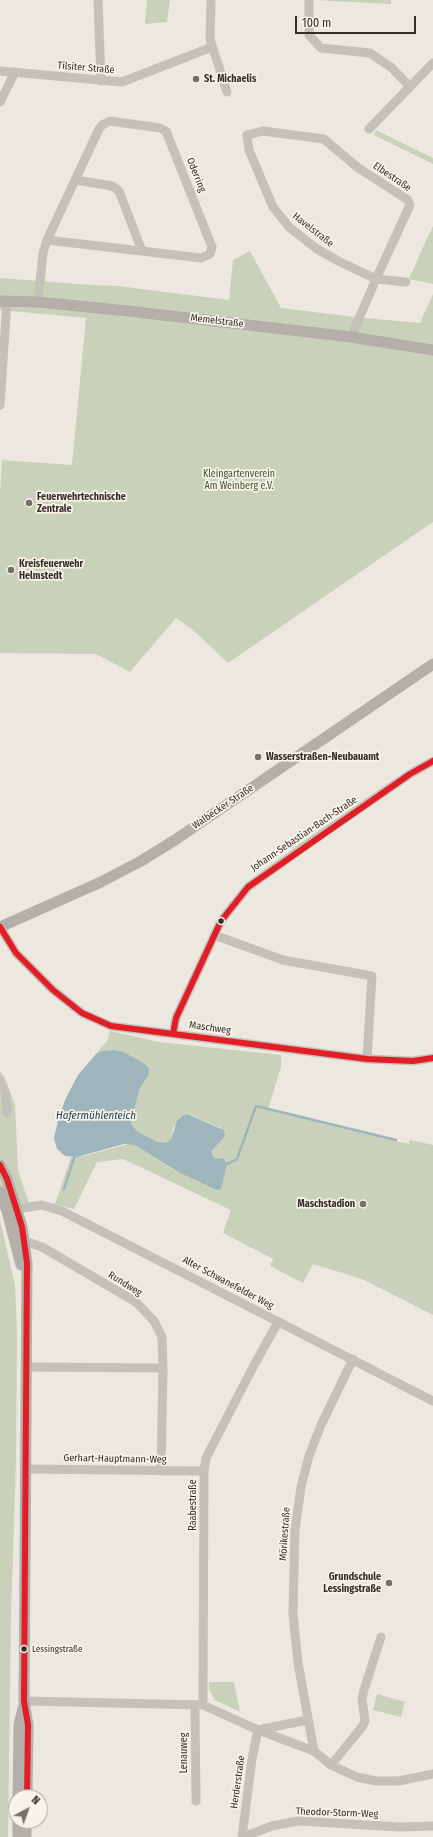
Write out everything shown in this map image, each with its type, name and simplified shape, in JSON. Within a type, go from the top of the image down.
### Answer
[{"type":"main road","name":"Memelstraße","points":[[3,301],[38,302],[351,337],[433,350]]},
{"type":"main road","name":"Walbecker Straße","points":[[0,927],[101,882],[141,861],[175,840],[433,664]]},
{"type":"main road","points":[[0,1165],[12,1209],[28,1290]]},
{"type":"main road","points":[[0,1192],[12,1209],[24,1241],[27,1263],[28,1367],[24,1701],[28,1725],[27,1789]]},
{"type":"main road","points":[[18,1789],[19,1725],[24,1701]]},
{"type":"street","points":[[98,0],[100,81]]},
{"type":"street","points":[[211,0],[210,30],[212,47],[227,92]]},
{"type":"street","points":[[309,0],[309,35],[321,48],[370,53],[392,68],[410,87]]},
{"type":"street","name":"Tilsiter Straße","points":[[0,71],[116,82],[129,80],[212,47]]},
{"type":"street","points":[[369,129],[433,63]]},
{"type":"street","points":[[0,102],[15,72]]},
{"type":"street","name":"Oderring","points":[[38,302],[43,253],[47,240],[99,130],[105,123],[110,121],[160,128],[166,131],[211,243],[211,251],[207,256],[201,258],[47,240]]},
{"type":"street","name":"Elbestraße","points":[[252,132],[263,131],[324,139],[357,168],[408,200],[410,205],[351,337]]},
{"type":"street","name":"Havelstraße","points":[[252,132],[247,135],[249,150],[273,207],[282,220],[317,249],[376,279]]},
{"type":"street","points":[[76,180],[112,186],[119,191],[142,251]]},
{"type":"street","points":[[376,279],[406,282]]},
{"type":"street","points":[[0,405],[3,301]]},
{"type":"street","name":"Johann-Sebastian-Bach-Straße","points":[[173,1034],[176,1018],[221,921],[245,890],[256,880],[410,774],[433,761]]},
{"type":"street","name":"Maschweg","points":[[0,927],[10,945],[27,965],[53,990],[82,1013],[112,1026],[367,1059],[413,1061],[433,1058]]},
{"type":"street","points":[[214,935],[283,960],[372,976],[367,1059]]},
{"type":"street","points":[[0,1081],[6,1094],[7,1113]]},
{"type":"street","name":"Alter Schwanefelder Weg","points":[[12,1209],[42,1205],[62,1211],[433,1401]]},
{"type":"street","name":"Rundweg","points":[[24,1241],[42,1247],[136,1302],[154,1321],[162,1337],[163,1368],[161,1471]]},
{"type":"street","name":"Raabestraße","points":[[199,1705],[204,1470],[206,1458],[278,1322]]},
{"type":"street","name":"Mörikestraße","points":[[314,1752],[307,1720],[298,1663],[293,1613],[294,1544],[297,1512],[309,1456],[353,1360]]},
{"type":"street","points":[[28,1367],[163,1368]]},
{"type":"street","name":"Gerhart-Hauptmann-Weg","points":[[26,1469],[161,1471],[204,1470]]},
{"type":"street","points":[[331,1765],[362,1727],[365,1721],[362,1699],[381,1637]]},
{"type":"street","points":[[24,1701],[199,1705],[314,1752],[331,1765],[350,1775],[376,1781],[404,1781],[433,1774]]},
{"type":"street","name":"Lenauweg","points":[[196,1801],[199,1705]]},
{"type":"street","points":[[254,1727],[307,1720]]},
{"type":"street","name":"Herderstraße","points":[[243,1837],[254,1727]]},
{"type":"street","name":"Theodor-Storm-Weg","points":[[243,1837],[272,1826],[298,1821],[400,1827],[433,1826]]},
{"type":"green space","points":[[147,0],[170,0],[167,22],[145,24]]},
{"type":"green space","points":[[314,0],[391,0],[391,4]]},
{"type":"green space","points":[[376,130],[433,158],[433,164],[374,135]]},
{"type":"green space","points":[[433,226],[433,284],[409,279],[423,247]]},
{"type":"green space","name":"Kleingartenverein Am Weinberg e.V.","points":[[250,251],[281,308],[420,323],[433,294],[433,522],[228,663],[193,630],[176,618],[130,672],[96,654],[0,653],[0,494],[2,460],[72,465],[86,318],[0,310],[0,278],[118,286],[229,300],[233,260]]},
{"type":"green space","points":[[110,1031],[159,1042],[281,1055],[281,1067],[268,1109],[409,1144],[410,1140],[433,1145],[433,1315],[362,1279],[313,1264],[303,1283],[270,1266],[273,1259],[223,1233],[231,1210],[123,1159],[97,1162],[74,1209],[55,1204],[71,1157],[84,1156],[129,1144],[135,1145],[174,1170],[219,1190],[226,1160],[214,1158],[211,1152],[225,1136],[221,1128],[188,1114],[173,1128],[171,1139],[166,1143],[158,1142],[138,1132],[131,1124],[131,1120],[140,1088],[148,1076],[139,1060],[123,1052],[114,1050],[103,1051],[96,1054],[107,1041]]},
{"type":"green space","points":[[0,1071],[4,1076],[15,1105],[18,1171],[29,1203],[0,1205]]},
{"type":"green space","points":[[0,1220],[15,1285],[17,1333],[16,1460],[11,1614],[8,1837],[0,1837]]},
{"type":"green space","points":[[209,1682],[234,1682],[240,1712],[215,1700],[209,1689]]},
{"type":"green space","points":[[377,1694],[405,1702],[401,1717],[373,1710]]},
{"type":"water","name":"Hafermühlenteich","points":[[114,1050],[123,1052],[139,1060],[149,1068],[148,1076],[140,1088],[131,1120],[131,1124],[138,1132],[158,1142],[166,1143],[171,1139],[177,1121],[187,1114],[224,1130],[225,1136],[211,1152],[214,1158],[224,1159],[227,1164],[221,1189],[217,1190],[178,1172],[135,1145],[124,1144],[77,1157],[65,1156],[57,1149],[54,1138],[58,1121],[65,1100],[78,1075],[96,1054],[103,1051]]},
{"type":"waterway","points":[[227,1164],[237,1159],[256,1106],[396,1140]]},
{"type":"waterway","points":[[64,1189],[75,1155]]},
{"type":"transit line","points":[[173,1034],[176,1018],[221,921],[248,887],[410,774],[433,761]]},
{"type":"transit line","points":[[0,927],[16,953],[53,990],[82,1013],[111,1026],[367,1059],[413,1061],[433,1058]]},
{"type":"transit line","points":[[0,1165],[7,1179],[22,1227],[27,1263],[24,1701],[28,1725],[27,1789]]},
{"type":"place","name":"St. Michaelis","points":[[196,79]]},
{"type":"place","name":"Feuerwehrtechnische Zentrale","points":[[29,503]]},
{"type":"place","name":"Kreisfeuerwehr Helmstedt","points":[[11,570]]},
{"type":"place","name":"Wasserstraßen-Neubauamt","points":[[258,757]]},
{"type":"place","name":"Maschstadion","points":[[363,1204]]},
{"type":"place","name":"Grundschule Lessingstraße","points":[[389,1583]]},
{"type":"place","name":"Lessingstraße","points":[[24,1649]]}]
